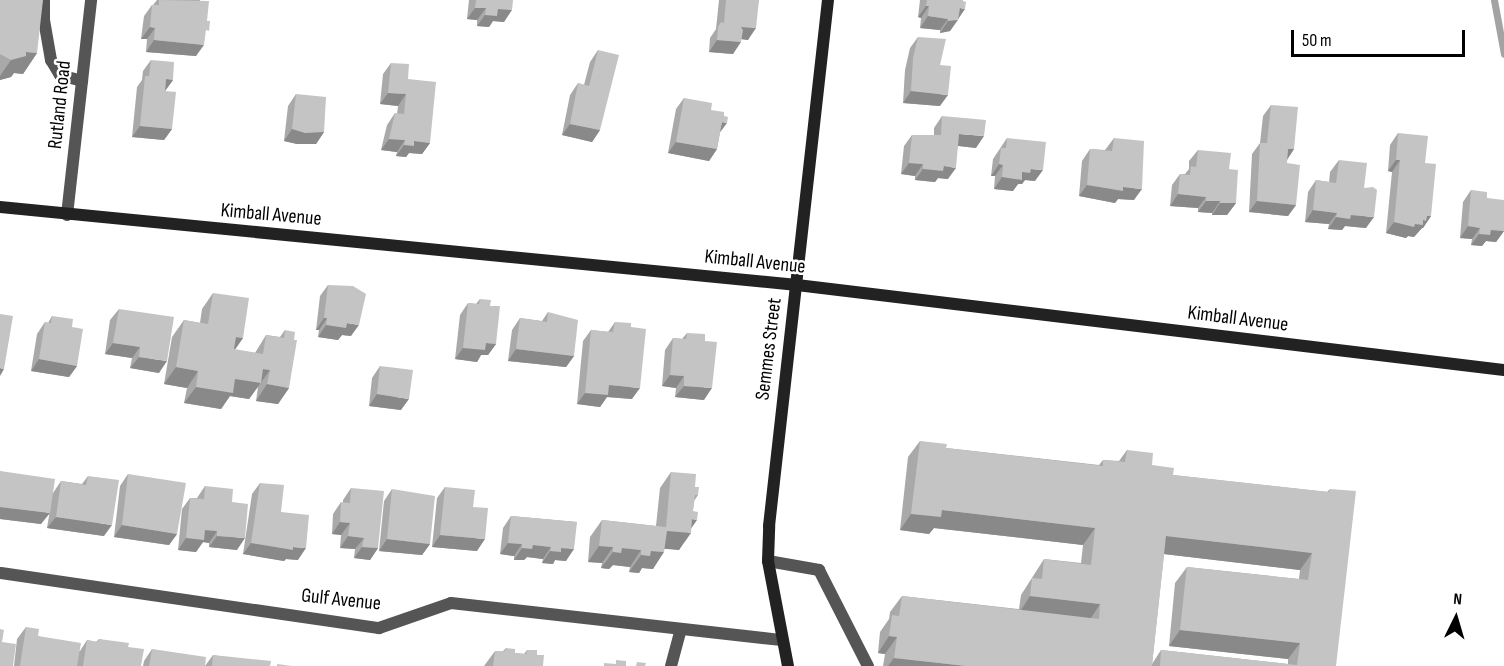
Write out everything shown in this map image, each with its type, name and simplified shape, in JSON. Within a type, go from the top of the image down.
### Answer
[{"type":"main road","name":"Semmes Street","points":[[788,666],[768,561],[775,455],[797,285],[828,0]]},
{"type":"main road","name":"Kimball Avenue","points":[[0,207],[797,285],[1504,370]]},
{"type":"street","points":[[44,0],[44,20],[51,60],[60,75],[82,81]]},
{"type":"street","name":"Rutland Road","points":[[67,215],[91,0]]},
{"type":"street","points":[[768,561],[819,570],[868,666]]},
{"type":"street","name":"Gulf Avenue","points":[[1,573],[380,628],[451,603],[782,640]]},
{"type":"street","points":[[671,666],[681,629]]},
{"type":"building","points":[[0,0],[43,0],[37,53],[26,52],[26,56],[11,60],[0,54]]},
{"type":"building","points":[[159,0],[209,1],[207,21],[210,21],[209,31],[206,30],[204,45],[154,40],[155,28],[150,27],[152,5],[159,5]]},
{"type":"building","points":[[476,0],[513,0],[512,10],[498,9],[497,16],[485,15],[486,8],[475,8]]},
{"type":"building","points":[[726,0],[759,0],[756,28],[741,27],[743,30],[741,42],[717,40],[718,27],[721,22],[724,23]]},
{"type":"building","points":[[927,0],[963,0],[966,2],[965,9],[960,8],[958,20],[948,21],[948,19],[928,16]]},
{"type":"building","points":[[918,37],[946,39],[940,65],[951,66],[948,95],[911,91],[913,58]]},
{"type":"building","points":[[598,50],[619,55],[600,130],[570,124],[578,83],[589,86]]},
{"type":"building","points":[[151,60],[174,62],[173,80],[166,79],[165,91],[176,92],[172,129],[140,126],[145,76],[149,76]]},
{"type":"building","points":[[391,63],[409,64],[408,79],[436,82],[430,143],[414,141],[414,146],[404,145],[405,140],[389,139],[395,113],[404,114],[406,94],[388,93]]},
{"type":"building","points":[[296,94],[326,97],[324,132],[305,133],[292,129]]},
{"type":"building","points":[[684,98],[712,103],[711,110],[724,112],[724,116],[728,117],[727,123],[722,122],[717,149],[676,142]]},
{"type":"building","points":[[1271,105],[1298,107],[1294,149],[1288,149],[1287,163],[1300,165],[1296,205],[1257,201],[1260,143],[1267,143]]},
{"type":"building","points":[[942,116],[986,120],[984,136],[959,134],[956,168],[944,166],[943,171],[923,169],[923,164],[909,163],[912,135],[941,135]]},
{"type":"building","points":[[1398,133],[1428,136],[1425,163],[1436,164],[1431,216],[1427,216],[1426,221],[1423,220],[1423,225],[1415,224],[1414,227],[1394,222],[1400,160],[1396,160]]},
{"type":"building","points":[[1007,138],[1046,142],[1043,170],[1031,169],[1030,173],[1022,172],[1022,180],[1002,177],[1003,165],[999,164],[1001,148],[1006,148]]},
{"type":"building","points":[[1114,138],[1144,141],[1142,189],[1123,187],[1123,191],[1087,185],[1090,149],[1112,151]]},
{"type":"building","points":[[1198,150],[1231,153],[1229,169],[1238,170],[1236,203],[1206,201],[1206,197],[1178,194],[1180,174],[1190,175],[1191,166],[1196,167]]},
{"type":"building","points":[[1339,160],[1367,163],[1364,188],[1373,187],[1377,190],[1374,217],[1351,215],[1350,219],[1336,217],[1337,213],[1313,210],[1316,180],[1336,183]]},
{"type":"building","points":[[1471,190],[1487,192],[1487,198],[1504,200],[1504,231],[1491,230],[1490,235],[1479,234],[1480,228],[1468,226]]},
{"type":"building","points":[[328,285],[353,286],[366,294],[359,325],[347,323],[346,328],[326,325],[327,318],[324,318]]},
{"type":"building","points":[[213,293],[249,298],[243,338],[236,337],[234,349],[263,354],[266,335],[284,338],[285,330],[295,332],[294,340],[297,340],[289,388],[267,384],[270,370],[263,369],[261,383],[235,379],[233,393],[196,387],[198,371],[176,367],[184,320],[208,324]]},
{"type":"building","points":[[480,299],[491,300],[490,306],[500,306],[496,344],[486,343],[485,350],[463,348],[468,303],[479,304]]},
{"type":"building","points":[[119,309],[174,317],[167,361],[139,357],[140,347],[113,343]]},
{"type":"building","points":[[548,312],[578,320],[574,356],[516,349],[520,318],[547,322]]},
{"type":"building","points":[[0,314],[13,316],[4,369],[0,368]]},
{"type":"building","points":[[52,316],[73,319],[72,327],[83,329],[77,366],[39,359],[45,322],[51,323]]},
{"type":"building","points":[[615,322],[631,323],[631,327],[646,329],[640,388],[609,385],[608,395],[585,393],[591,330],[613,332]]},
{"type":"building","points":[[687,333],[705,334],[705,341],[717,342],[712,388],[684,386],[684,376],[670,375],[673,338],[686,339]]},
{"type":"building","points":[[380,366],[413,370],[409,399],[377,394]]},
{"type":"building","points":[[920,441],[947,444],[946,448],[1103,466],[1103,460],[1125,462],[1127,450],[1153,453],[1152,465],[1174,468],[1173,475],[1329,492],[1330,489],[1356,491],[1336,666],[1160,666],[1161,650],[1297,665],[1300,643],[1180,630],[1186,574],[1187,567],[1308,580],[1312,553],[1166,536],[1152,666],[966,666],[894,658],[897,637],[889,636],[892,615],[899,616],[902,596],[1099,619],[1100,604],[1030,596],[1032,578],[1042,579],[1044,559],[1091,565],[1095,528],[942,510],[941,517],[911,514]]},
{"type":"building","points":[[0,471],[55,479],[50,513],[0,507]]},
{"type":"building","points":[[671,472],[696,474],[695,487],[699,487],[698,495],[695,495],[693,511],[698,512],[697,520],[692,519],[691,533],[667,531],[664,552],[651,551],[650,556],[641,555],[641,550],[622,548],[621,553],[613,552],[613,547],[599,546],[602,520],[666,527]]},
{"type":"building","points":[[128,474],[186,483],[177,534],[122,525]]},
{"type":"building","points":[[88,476],[119,480],[112,525],[56,517],[61,481],[86,485]]},
{"type":"building","points":[[260,483],[284,485],[281,512],[309,515],[306,548],[293,547],[293,550],[251,543]]},
{"type":"building","points":[[205,486],[233,489],[232,502],[248,504],[245,538],[217,536],[217,531],[205,530],[204,540],[186,538],[190,498],[204,499]]},
{"type":"building","points":[[445,487],[475,490],[473,507],[488,508],[485,539],[440,535]]},
{"type":"building","points":[[351,488],[384,491],[378,548],[362,547],[364,538],[348,536],[350,523],[340,522],[341,502],[350,503]]},
{"type":"building","points":[[392,489],[435,496],[430,544],[387,539]]},
{"type":"building","points":[[511,516],[577,522],[574,549],[561,548],[561,552],[550,551],[551,547],[533,545],[532,549],[522,548],[522,544],[508,543]]},
{"type":"building","points":[[26,627],[39,629],[38,636],[81,643],[77,666],[20,666]]},
{"type":"building","points":[[0,629],[4,630],[2,642],[16,644],[13,666],[0,666]]},
{"type":"building","points":[[99,639],[129,643],[128,647],[144,649],[141,666],[83,666],[87,640],[98,642]]},
{"type":"building","points":[[506,648],[515,649],[515,653],[526,654],[527,650],[537,650],[537,655],[544,655],[543,666],[493,666],[495,651],[505,651]]},
{"type":"building","points":[[152,649],[206,657],[205,666],[149,666]]},
{"type":"building","points":[[213,655],[271,661],[270,666],[212,666]]},
{"type":"building","points":[[616,660],[626,661],[626,666],[604,666],[604,663],[616,664]]},
{"type":"building","points":[[637,662],[646,663],[645,666],[636,666]]},
{"type":"waterway","points":[[1494,0],[1504,54]]}]
